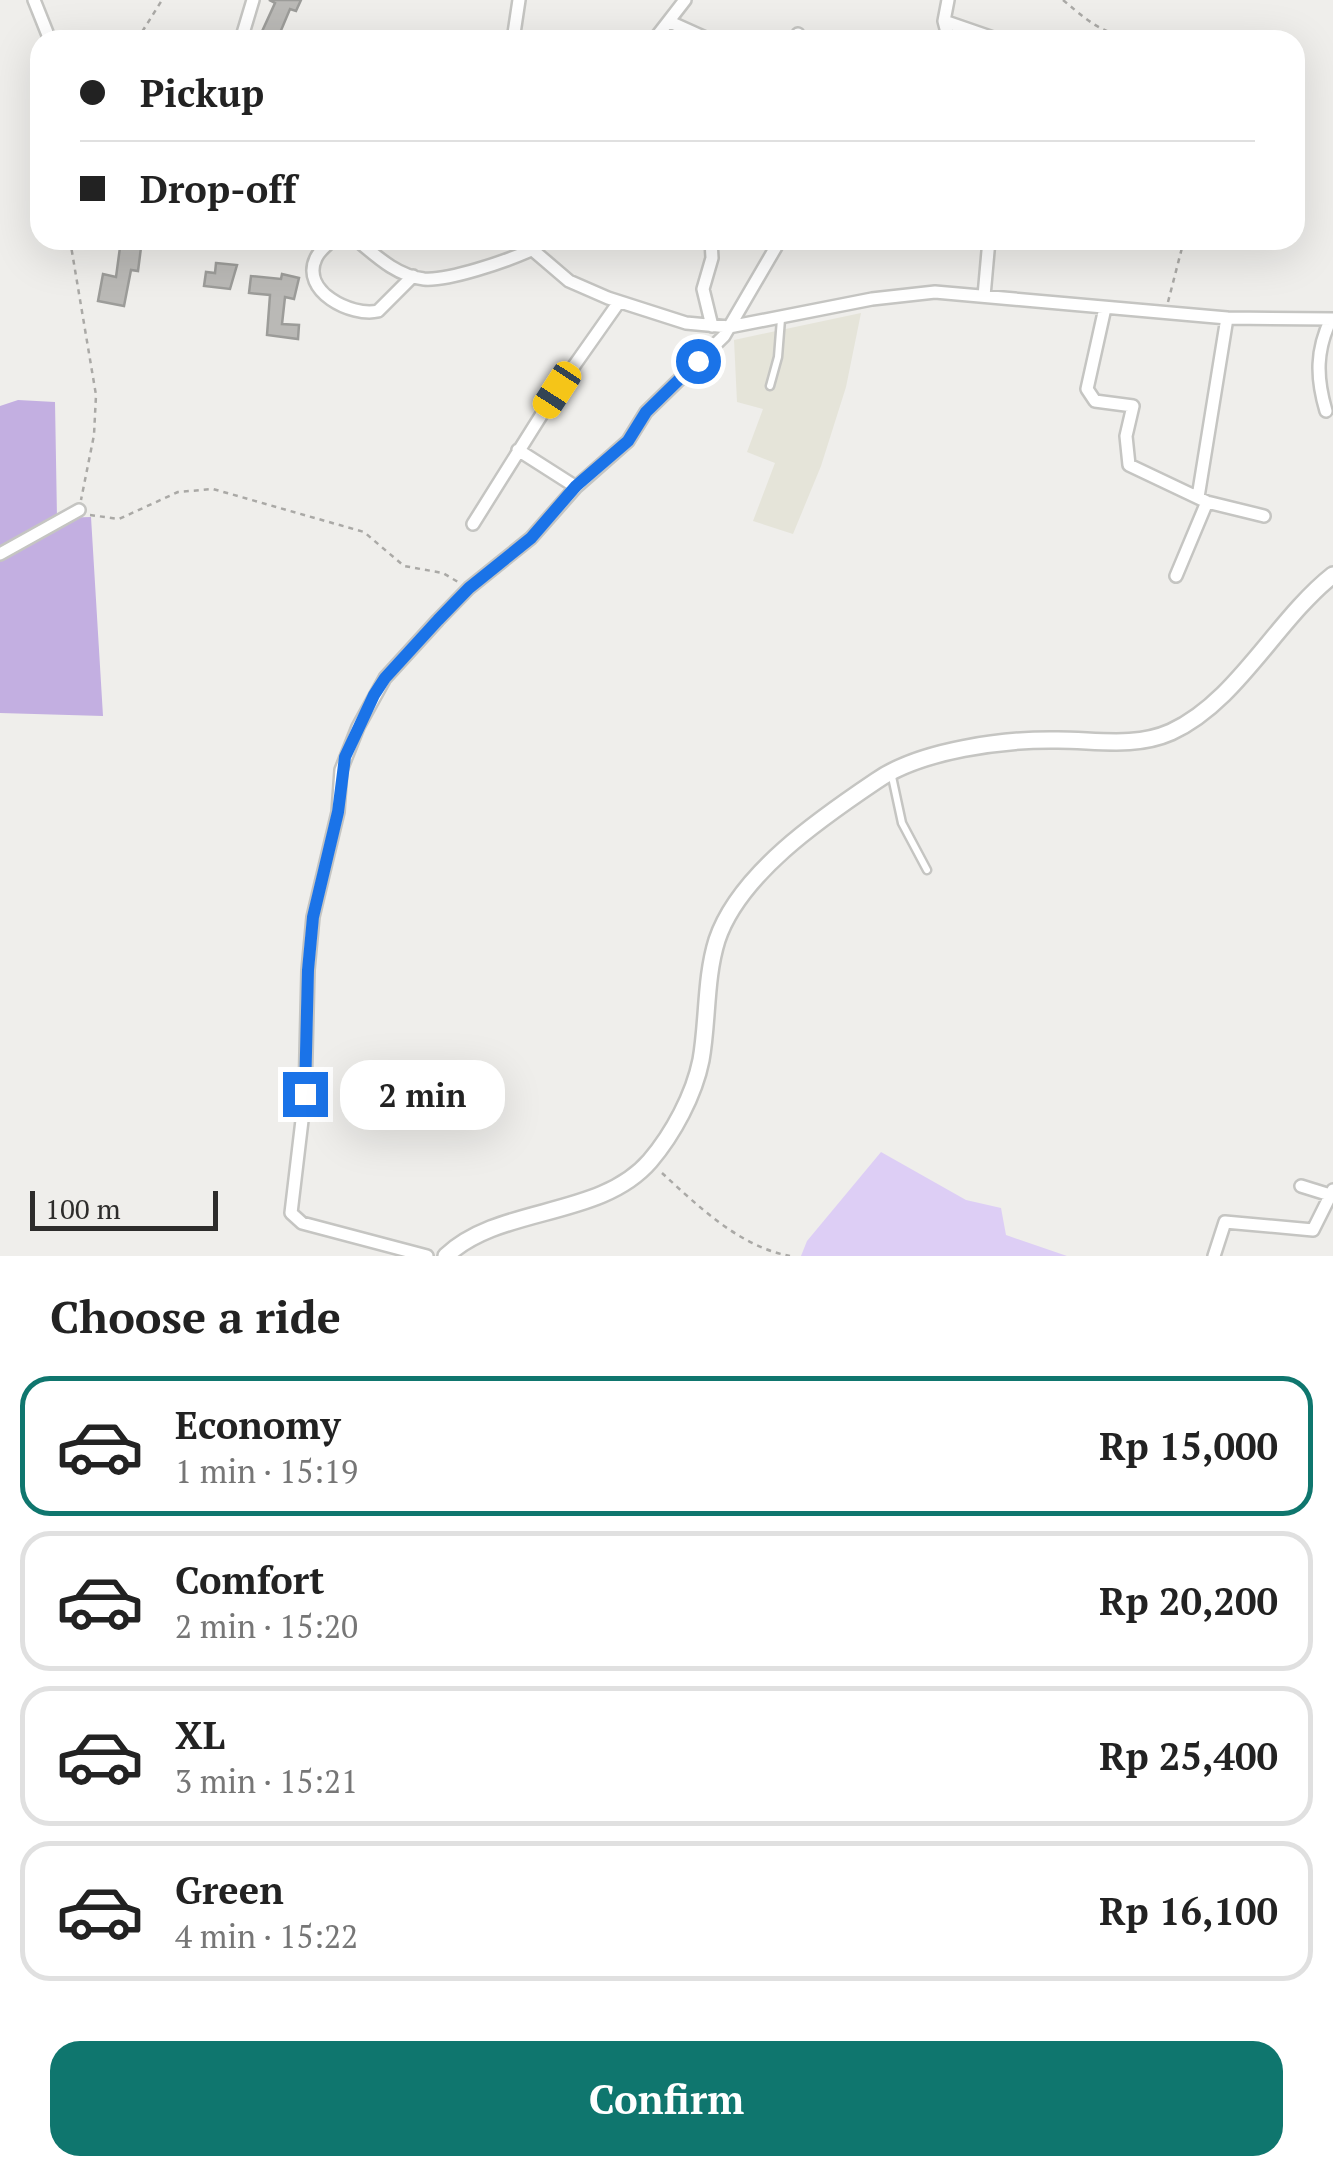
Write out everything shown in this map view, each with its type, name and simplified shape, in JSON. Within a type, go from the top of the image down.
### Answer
[{"type":"street","points":[[34,0],[46,30]]},
{"type":"street","points":[[244,30],[253,0]]},
{"type":"street","points":[[514,30],[519,0]]},
{"type":"street","points":[[663,30],[685,0]]},
{"type":"street","points":[[946,30],[948,0]]},
{"type":"street","points":[[944,21],[970,30]]},
{"type":"street","points":[[670,22],[688,30]]},
{"type":"street","points":[[323,250],[314,266],[326,295],[339,307],[353,312],[378,311],[414,276]]},
{"type":"street","points":[[369,250],[389,266],[431,279],[509,250]]},
{"type":"street","points":[[532,250],[569,281],[619,302],[686,323],[712,326],[781,319],[904,294],[984,296],[1227,318],[1332,319],[1318,360],[1326,410]]},
{"type":"street","points":[[712,250],[702,289],[712,326]]},
{"type":"street","points":[[427,1256],[302,1223],[291,1212],[305,1094],[311,932],[338,812],[345,757],[385,678],[469,588],[531,538],[576,486],[628,441],[646,412],[724,336],[774,250]]},
{"type":"street","points":[[984,296],[988,250]]},
{"type":"street","points":[[474,524],[518,450],[619,302]]},
{"type":"street","points":[[1106,308],[1089,377],[1089,397],[1133,406],[1126,436],[1132,468],[1202,500],[1264,516]]},
{"type":"street","points":[[1176,576],[1194,540],[1202,500],[1227,318]]},
{"type":"street","points":[[518,450],[576,486]]},
{"type":"street","points":[[0,554],[79,510]]},
{"type":"street","points":[[448,1255],[486,1233],[603,1191],[650,1162],[690,1098],[701,1060],[718,938],[733,910],[774,860],[803,834],[891,771],[963,750],[1020,740],[1127,742],[1171,732],[1215,702],[1313,591],[1333,575]]},
{"type":"street","points":[[1214,1256],[1226,1222],[1313,1230],[1332,1192],[1301,1186]]},
{"type":"lane","points":[[770,386],[778,357],[781,319]]},
{"type":"lane","points":[[891,771],[902,824],[927,870]]},
{"type":"path","points":[[143,30],[162,0]]},
{"type":"path","points":[[1063,0],[1099,30]]},
{"type":"path","points":[[72,250],[96,394],[94,435],[79,510],[101,519],[119,520],[178,492],[213,489],[364,532],[404,566],[443,573],[469,588]]},
{"type":"path","points":[[1165,313],[1181,250]]},
{"type":"path","points":[[650,1162],[713,1219],[777,1254],[790,1256]]},
{"type":"shaded area","points":[[861,313],[846,387],[821,466],[793,534],[753,521],[775,463],[747,452],[763,409],[737,402],[734,340]]},
{"type":"shaded area","points":[[18,400],[55,402],[57,518],[91,517],[103,716],[0,713],[0,406]]},
{"type":"shaded area","points":[[881,1152],[966,1200],[1001,1208],[1006,1235],[1067,1256],[801,1256],[807,1241]]},
{"type":"building","points":[[269,0],[301,0],[296,11],[290,9],[281,30],[263,30],[275,3]]},
{"type":"building","points":[[120,250],[141,250],[138,271],[131,270],[124,306],[98,301],[103,274],[116,277]]},
{"type":"building","points":[[216,263],[237,265],[230,289],[204,286],[206,272],[215,273]]},
{"type":"building","points":[[282,274],[299,278],[294,299],[285,297],[282,324],[299,325],[298,339],[267,335],[270,295],[249,293],[251,276],[281,279]]},
{"type":"route","points":[[305,1094],[313,917],[338,812],[341,770],[374,695],[385,678],[469,588],[531,538],[576,486],[628,441],[646,412],[698,361]]}]
